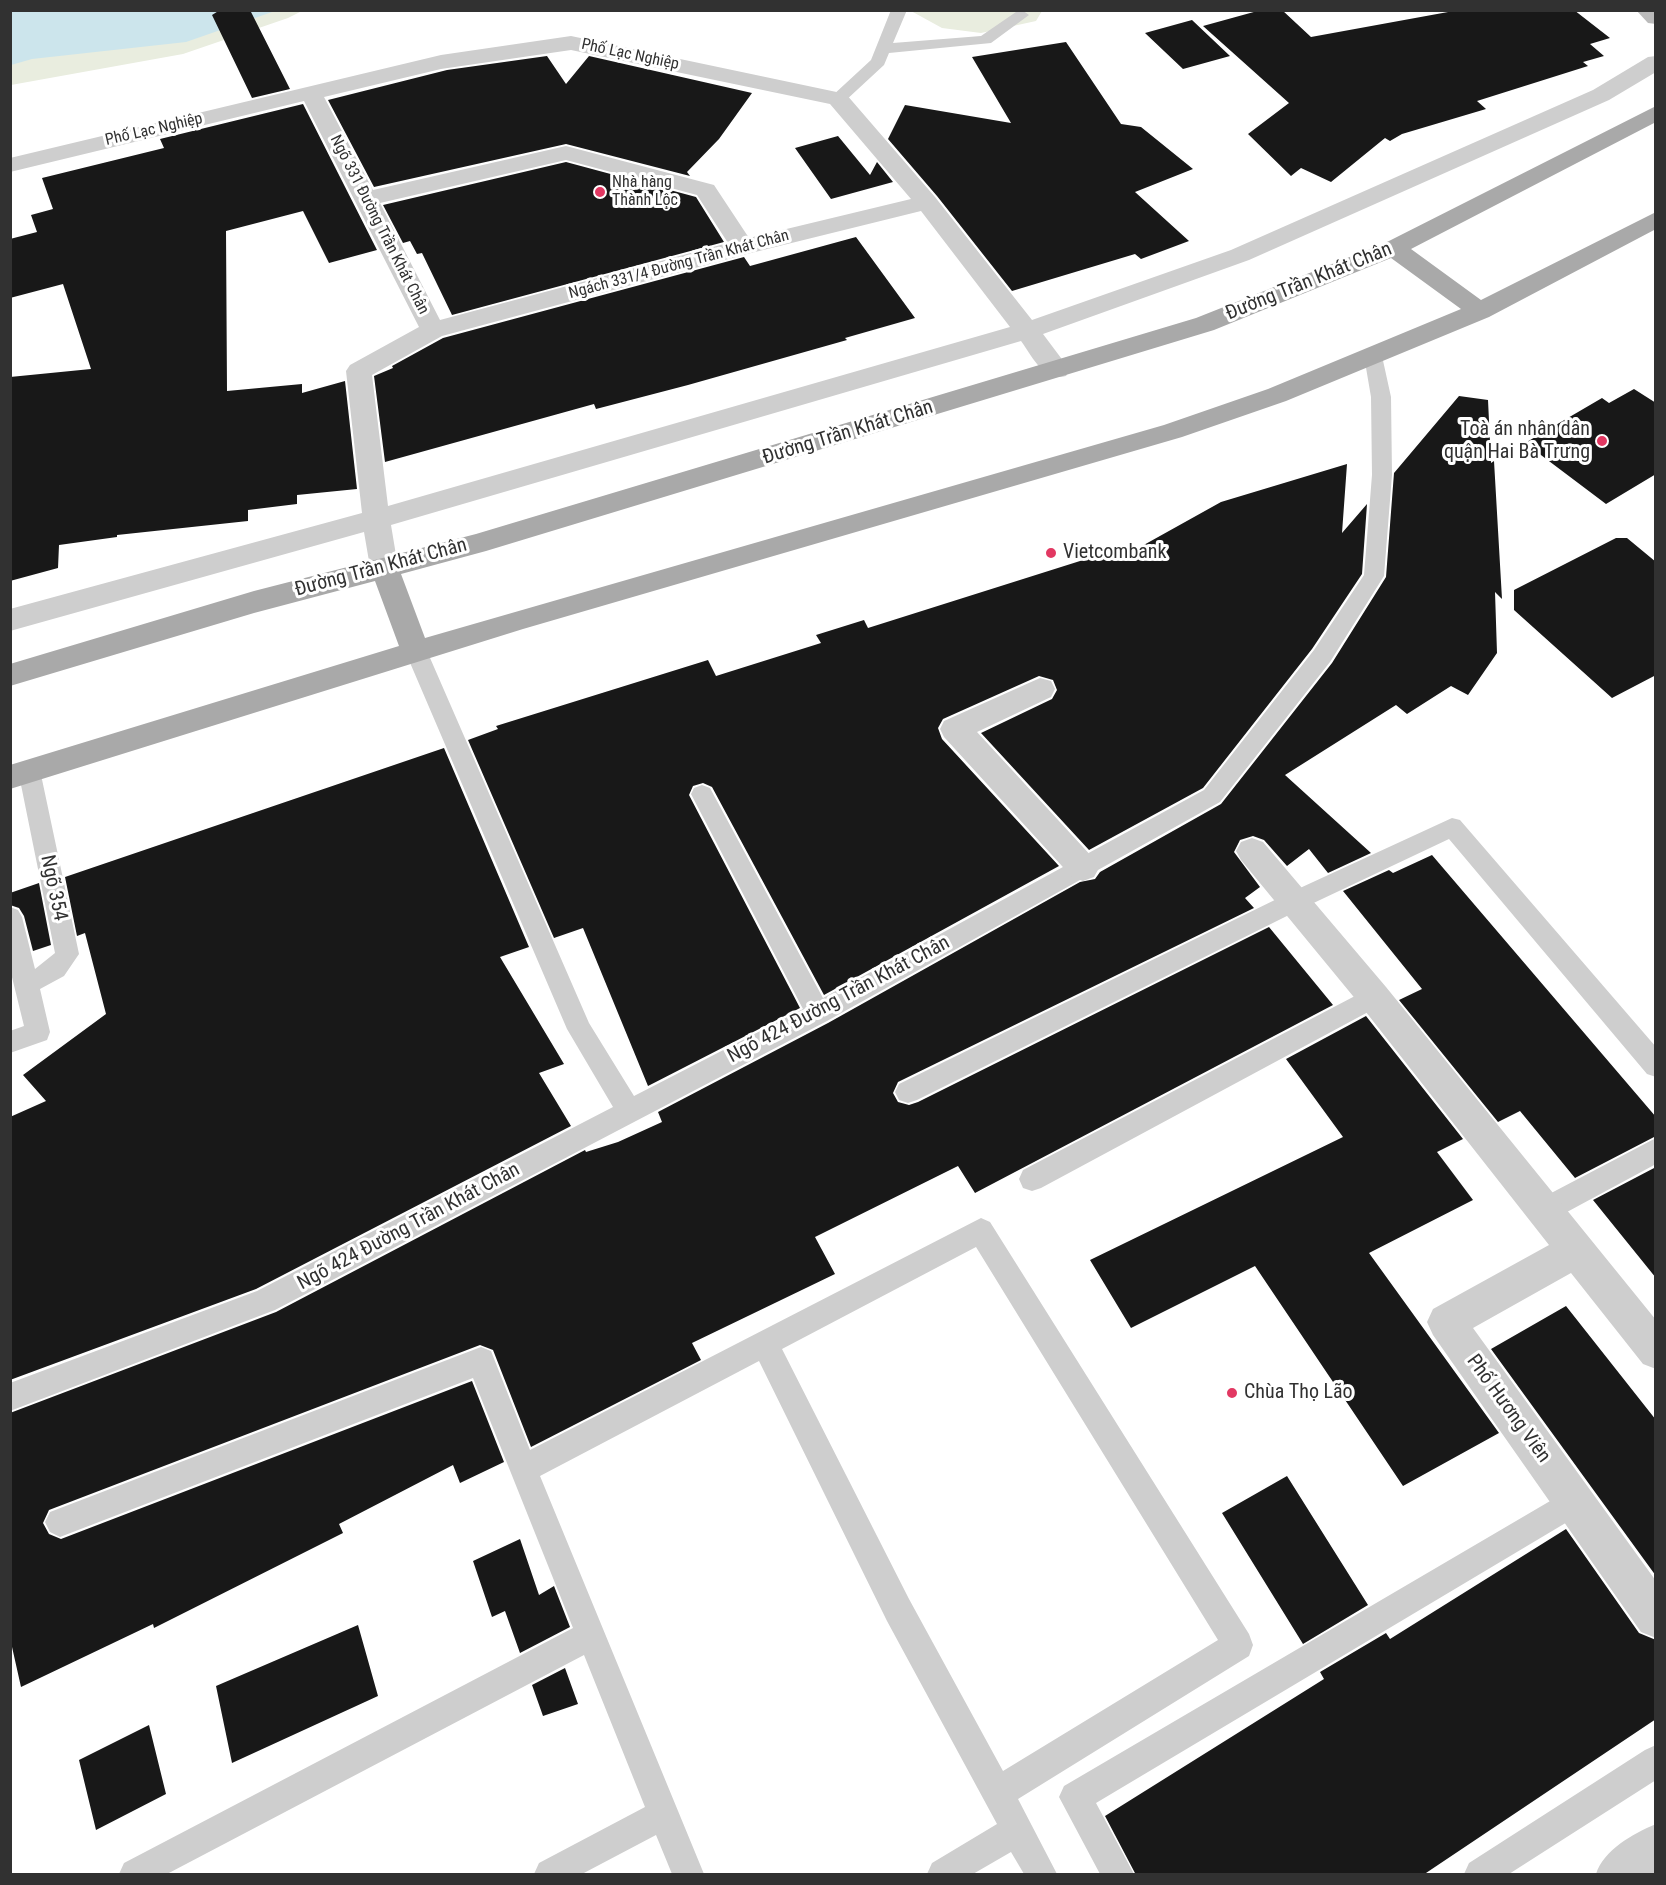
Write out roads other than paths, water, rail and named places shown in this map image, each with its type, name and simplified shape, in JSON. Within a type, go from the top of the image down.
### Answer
[{"type":"main road","name":"Đường Trần Khát Chân","points":[[10,675],[254,602],[487,540],[1205,324],[1394,248],[1656,113]]},
{"type":"main road","points":[[20,773],[416,651],[1173,431],[1277,395],[1480,311],[1656,219]]},
{"type":"main road","points":[[1394,248],[1480,311]]},
{"type":"main road","points":[[384,567],[416,651]]},
{"type":"street","points":[[1646,10],[1656,18]]},
{"type":"street","name":"Phố Lạc Nghiệp","points":[[10,165],[441,62],[571,43],[838,99]]},
{"type":"street","points":[[10,620],[376,519],[1026,331],[1240,255],[1601,95],[1656,62]]},
{"type":"street","name":"Ngõ 331 Đường Trần Khát Chân","points":[[311,93],[433,330],[359,371],[376,519],[384,567]]},
{"type":"street","points":[[838,99],[927,202],[1057,370]]},
{"type":"street","points":[[366,199],[566,153],[706,190],[743,247]]},
{"type":"street","name":"Ngách 331/4 Đường Trần Khát Chân","points":[[433,330],[743,247],[927,202]]},
{"type":"street","points":[[1040,689],[955,729],[1083,868]]},
{"type":"street","points":[[1252,851],[1374,998],[1656,1351]]},
{"type":"street","name":"Phố Hương Viên","points":[[1576,1250],[1446,1322],[1656,1617]]},
{"type":"street","points":[[1618,1875],[1656,1845]]},
{"type":"lane","points":[[838,99],[878,62],[899,10]]},
{"type":"lane","points":[[883,49],[986,40],[1021,15]]},
{"type":"lane","name":"Ngõ 424 Đường Trần Khát Chân","points":[[10,1397],[265,1301],[818,1013],[1212,796],[1322,656],[1374,576],[1382,475],[1381,397],[1373,356]]},
{"type":"lane","points":[[416,651],[579,1029],[630,1112]]},
{"type":"lane","name":"Ngõ 354","points":[[20,773],[67,954],[62,963],[47,975],[27,983]]},
{"type":"lane","points":[[702,794],[818,1013]]},
{"type":"lane","points":[[908,1092],[1295,901],[1452,827],[1656,1066]]},
{"type":"lane","points":[[10,917],[38,1032],[10,1042]]},
{"type":"lane","points":[[1032,1179],[1374,998]]},
{"type":"lane","points":[[1545,1210],[1656,1150]]},
{"type":"lane","points":[[523,1469],[981,1231],[1238,1645],[997,1793]]},
{"type":"lane","points":[[765,1343],[898,1610],[1041,1875]]},
{"type":"lane","points":[[60,1522],[481,1361],[688,1875]]},
{"type":"lane","points":[[1118,1875],[1075,1797],[1574,1502]]},
{"type":"lane","points":[[135,1875],[591,1635]]},
{"type":"lane","points":[[1480,1875],[1656,1761]]},
{"type":"lane","points":[[550,1875],[664,1814]]},
{"type":"lane","points":[[942,1875],[1017,1830]]},
{"type":"water","points":[[11,11],[275,11],[186,42],[32,59],[11,65]]},
{"type":"place","name":"Nhà hàng Thành Lộc","points":[[600,192]]},
{"type":"place","name":"Toà án nhân dân quận Hai Bà Trưng","points":[[1602,441]]},
{"type":"place","name":"Vietcombank","points":[[1051,553]]},
{"type":"place","name":"Chùa Thọ Lão","points":[[1232,1393]]}]
